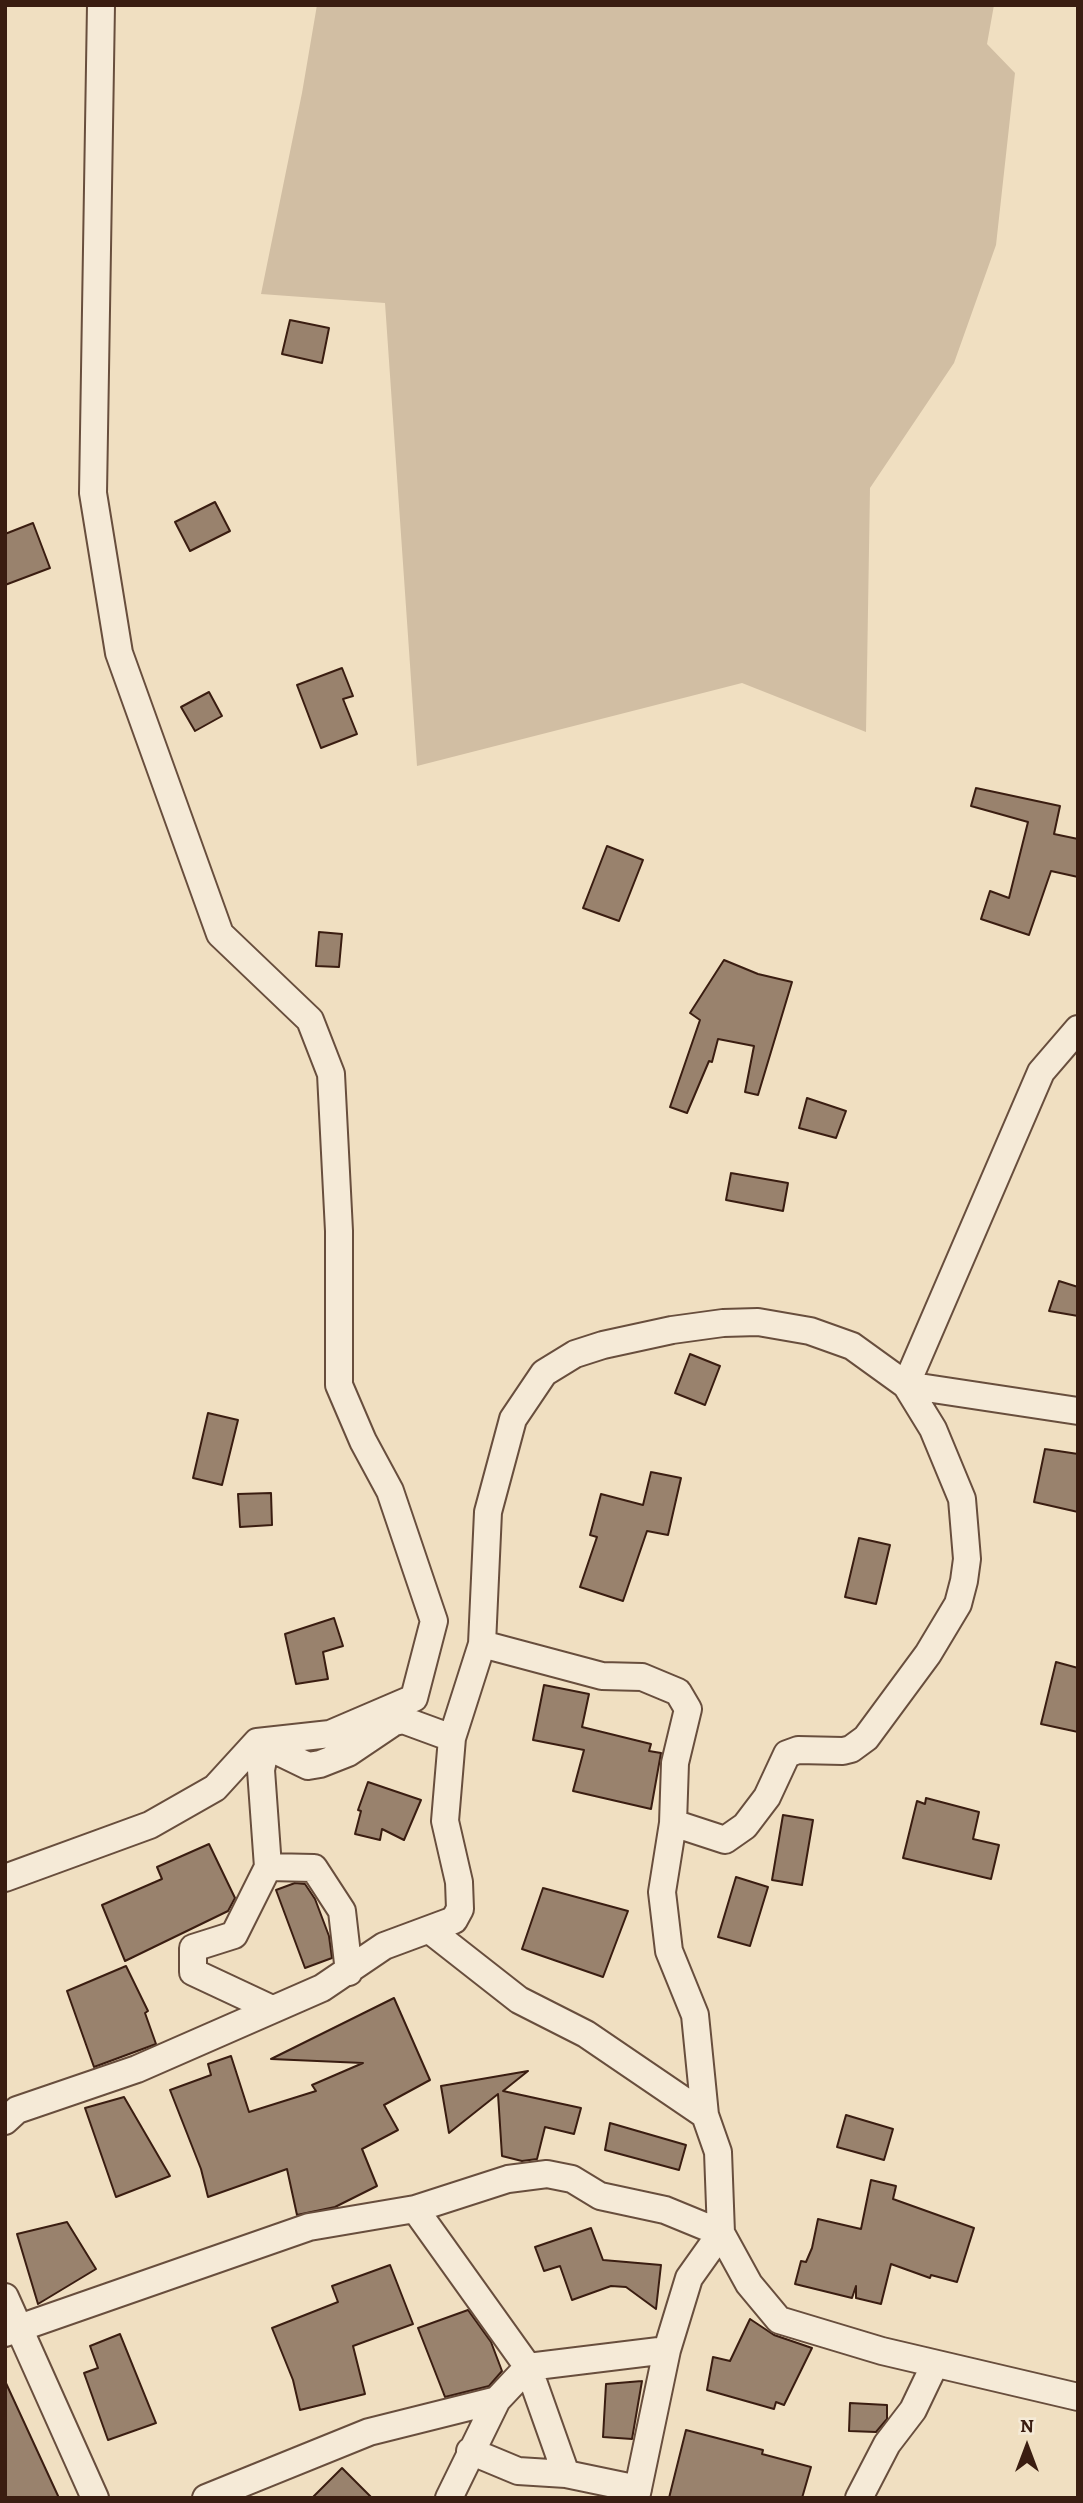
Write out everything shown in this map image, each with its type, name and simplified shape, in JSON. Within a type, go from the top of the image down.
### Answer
[{"type":"street","points":[[5,1878],[150,1825],[215,1788],[257,1742],[330,1734],[414,1698],[434,1621],[390,1491],[363,1441],[339,1385],[339,1231],[331,1074],[310,1020],[220,934],[119,653],[93,493],[101,5]]},
{"type":"street","points":[[906,1385],[1041,1072],[1078,1029]]},
{"type":"street","points":[[5,2121],[17,2110],[137,2069],[272,2009],[349,1972],[384,1946],[431,1931],[454,1920],[460,1909],[459,1882],[445,1821],[452,1738],[482,1644],[488,1512],[513,1419],[544,1373],[575,1354],[603,1345],[672,1330],[758,1322],[810,1331],[852,1346],[906,1385],[933,1429],[962,1499],[967,1559],[958,1604],[928,1654],[866,1738],[851,1749],[843,1751],[799,1750],[787,1754],[766,1797],[745,1826],[725,1840],[673,1823]]},
{"type":"street","points":[[906,1385],[1078,1411]]},
{"type":"street","points":[[482,1644],[602,1676],[642,1677],[678,1692],[688,1709],[675,1763],[673,1823],[662,1892],[669,1951],[695,2015],[705,2115],[718,2152],[721,2233],[749,2284],[779,2320],[935,2364],[1078,2397]]},
{"type":"street","points":[[272,2009],[193,1972],[193,1948],[234,1935],[268,1867],[262,1760],[268,1751],[275,1750],[308,1766],[320,1764],[348,1753],[394,1722],[403,1720],[452,1738]]},
{"type":"street","points":[[268,1867],[314,1868],[342,1912],[349,1972]]},
{"type":"street","points":[[431,1931],[519,2000],[586,2034],[705,2115]]},
{"type":"street","points":[[12,2330],[309,2227],[415,2208],[508,2179],[547,2174],[572,2179],[600,2196],[664,2210],[721,2233]]},
{"type":"street","points":[[415,2208],[528,2367],[566,2474]]},
{"type":"street","points":[[470,2451],[518,2471],[566,2474],[637,2494],[667,2350],[689,2278],[721,2233]]},
{"type":"street","points":[[5,2297],[12,2330],[94,2498]]},
{"type":"street","points":[[449,2498],[497,2400],[528,2367],[667,2350]]},
{"type":"street","points":[[859,2498],[887,2444],[913,2410],[935,2364]]},
{"type":"street","points":[[206,2498],[369,2432],[497,2400]]},
{"type":"shaded area","points":[[317,5],[994,5],[987,44],[1015,73],[996,245],[954,363],[870,488],[866,732],[742,683],[417,766],[385,303],[261,294]]},
{"type":"building","points":[[290,320],[329,328],[322,363],[282,354]]},
{"type":"building","points":[[215,502],[230,531],[190,551],[175,522]]},
{"type":"building","points":[[33,523],[50,568],[5,585],[5,534]]},
{"type":"building","points":[[342,668],[353,696],[343,699],[357,734],[321,748],[297,685]]},
{"type":"building","points":[[209,692],[222,716],[195,731],[181,707]]},
{"type":"building","points":[[976,788],[1060,806],[1054,834],[1078,839],[1078,877],[1051,871],[1029,935],[981,919],[990,891],[1009,898],[1028,822],[971,806]]},
{"type":"building","points":[[607,846],[643,860],[619,921],[583,908]]},
{"type":"building","points":[[319,932],[342,934],[339,967],[316,966]]},
{"type":"building","points":[[724,960],[758,974],[792,982],[758,1095],[745,1092],[754,1046],[718,1039],[712,1062],[709,1061],[687,1113],[670,1107],[700,1020],[690,1013]]},
{"type":"building","points":[[807,1098],[846,1111],[836,1138],[799,1128]]},
{"type":"building","points":[[731,1173],[788,1183],[783,1211],[726,1200]]},
{"type":"building","points":[[1059,1281],[1078,1287],[1078,1316],[1049,1311]]},
{"type":"building","points":[[690,1354],[720,1366],[705,1405],[675,1393]]},
{"type":"building","points":[[208,1413],[238,1420],[222,1485],[193,1478]]},
{"type":"building","points":[[1045,1449],[1078,1454],[1078,1512],[1034,1502]]},
{"type":"building","points":[[651,1472],[681,1478],[668,1535],[647,1531],[623,1601],[580,1587],[597,1537],[590,1535],[601,1494],[643,1505]]},
{"type":"building","points":[[271,1493],[272,1525],[240,1527],[238,1494]]},
{"type":"building","points":[[859,1538],[890,1545],[876,1604],[845,1597]]},
{"type":"building","points":[[334,1618],[343,1646],[323,1652],[328,1679],[296,1684],[285,1634]]},
{"type":"building","points":[[1056,1662],[1078,1668],[1078,1732],[1041,1724]]},
{"type":"building","points":[[544,1685],[589,1694],[582,1727],[651,1744],[649,1751],[661,1753],[651,1809],[573,1791],[584,1750],[533,1740]]},
{"type":"building","points":[[368,1782],[421,1800],[404,1840],[382,1829],[380,1840],[355,1834],[361,1811],[358,1810]]},
{"type":"building","points":[[926,1798],[979,1812],[973,1839],[999,1845],[991,1879],[903,1858],[917,1801],[925,1804]]},
{"type":"building","points":[[783,1815],[813,1820],[802,1885],[772,1880]]},
{"type":"building","points":[[209,1844],[235,1898],[228,1911],[125,1961],[102,1905],[162,1879],[157,1867]]},
{"type":"building","points":[[736,1877],[768,1887],[750,1946],[718,1937]]},
{"type":"building","points":[[295,1883],[305,1884],[315,1899],[329,1936],[332,1958],[305,1968],[276,1890]]},
{"type":"building","points":[[543,1888],[628,1911],[603,1977],[522,1949]]},
{"type":"building","points":[[126,1966],[148,2011],[145,2013],[156,2044],[94,2067],[67,1991]]},
{"type":"building","points":[[394,1998],[430,2080],[384,2105],[398,2130],[362,2149],[377,2186],[335,2207],[297,2215],[287,2169],[208,2197],[201,2169],[170,2090],[211,2075],[208,2064],[231,2056],[249,2112],[316,2091],[312,2085],[363,2063],[271,2059]]},
{"type":"building","points":[[528,2071],[503,2091],[581,2108],[574,2134],[545,2127],[537,2159],[522,2161],[502,2156],[498,2094],[449,2133],[441,2086]]},
{"type":"building","points":[[124,2097],[170,2176],[116,2197],[85,2108]]},
{"type":"building","points":[[846,2115],[893,2129],[884,2160],[837,2147]]},
{"type":"building","points":[[610,2123],[686,2145],[679,2170],[605,2150]]},
{"type":"building","points":[[871,2180],[896,2186],[893,2199],[974,2228],[957,2282],[931,2275],[930,2278],[891,2264],[881,2304],[856,2298],[856,2286],[852,2298],[795,2284],[801,2261],[806,2262],[812,2248],[818,2219],[861,2229]]},
{"type":"building","points":[[67,2222],[96,2269],[38,2304],[17,2234]]},
{"type":"building","points":[[591,2228],[603,2260],[661,2265],[656,2309],[626,2287],[611,2286],[572,2300],[560,2266],[544,2271],[535,2247]]},
{"type":"building","points":[[390,2265],[413,2324],[353,2346],[365,2394],[300,2410],[293,2380],[272,2328],[338,2302],[332,2286]]},
{"type":"building","points":[[468,2310],[491,2342],[502,2371],[489,2386],[445,2397],[418,2328]]},
{"type":"building","points":[[750,2319],[774,2335],[812,2348],[784,2405],[776,2402],[774,2409],[707,2390],[713,2357],[730,2361]]},
{"type":"building","points":[[120,2334],[156,2423],[108,2440],[84,2373],[98,2368],[90,2346]]},
{"type":"building","points":[[5,2381],[59,2498],[5,2498]]},
{"type":"building","points":[[642,2381],[632,2439],[603,2437],[606,2384]]},
{"type":"building","points":[[850,2403],[887,2405],[887,2419],[876,2432],[849,2431]]},
{"type":"building","points":[[686,2430],[763,2450],[762,2454],[811,2467],[802,2498],[669,2498]]},
{"type":"building","points":[[342,2468],[372,2498],[312,2498]]}]
